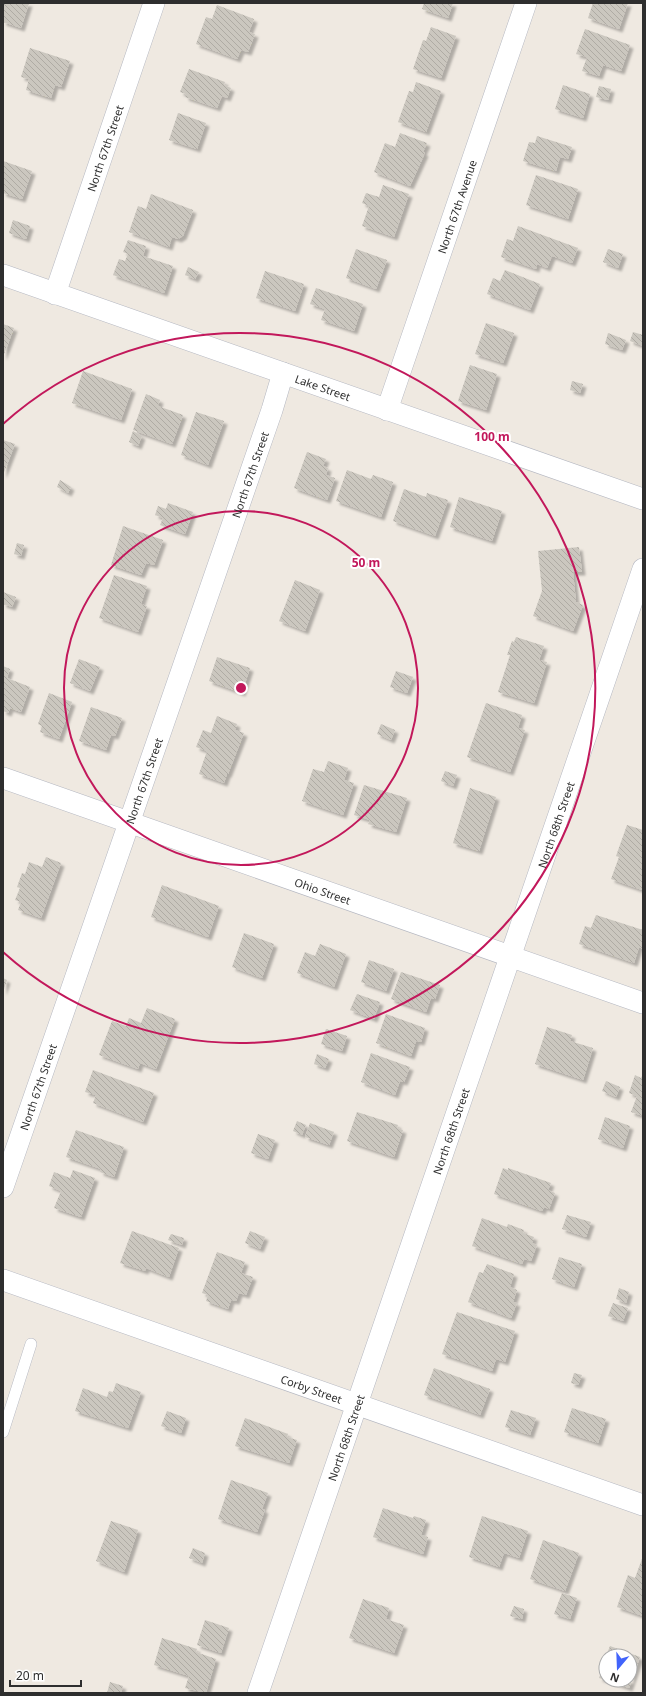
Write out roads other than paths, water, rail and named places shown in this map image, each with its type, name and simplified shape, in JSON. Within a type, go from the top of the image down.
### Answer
[{"type":"street","name":"North 67th Street","points":[[54,294],[154,3]]},
{"type":"street","name":"North 67th Avenue","points":[[387,410],[526,3]]},
{"type":"street","name":"Lake Street","points":[[3,275],[643,499]]},
{"type":"street","name":"North 67th Street","points":[[3,1187],[128,822],[272,410],[283,373]]},
{"type":"street","name":"North 68th Street","points":[[258,1693],[643,569]]},
{"type":"street","name":"Ohio Street","points":[[3,778],[643,1004]]},
{"type":"street","name":"Corby Street","points":[[3,1280],[643,1505]]},
{"type":"lane","points":[[3,1432],[31,1344]]}]
